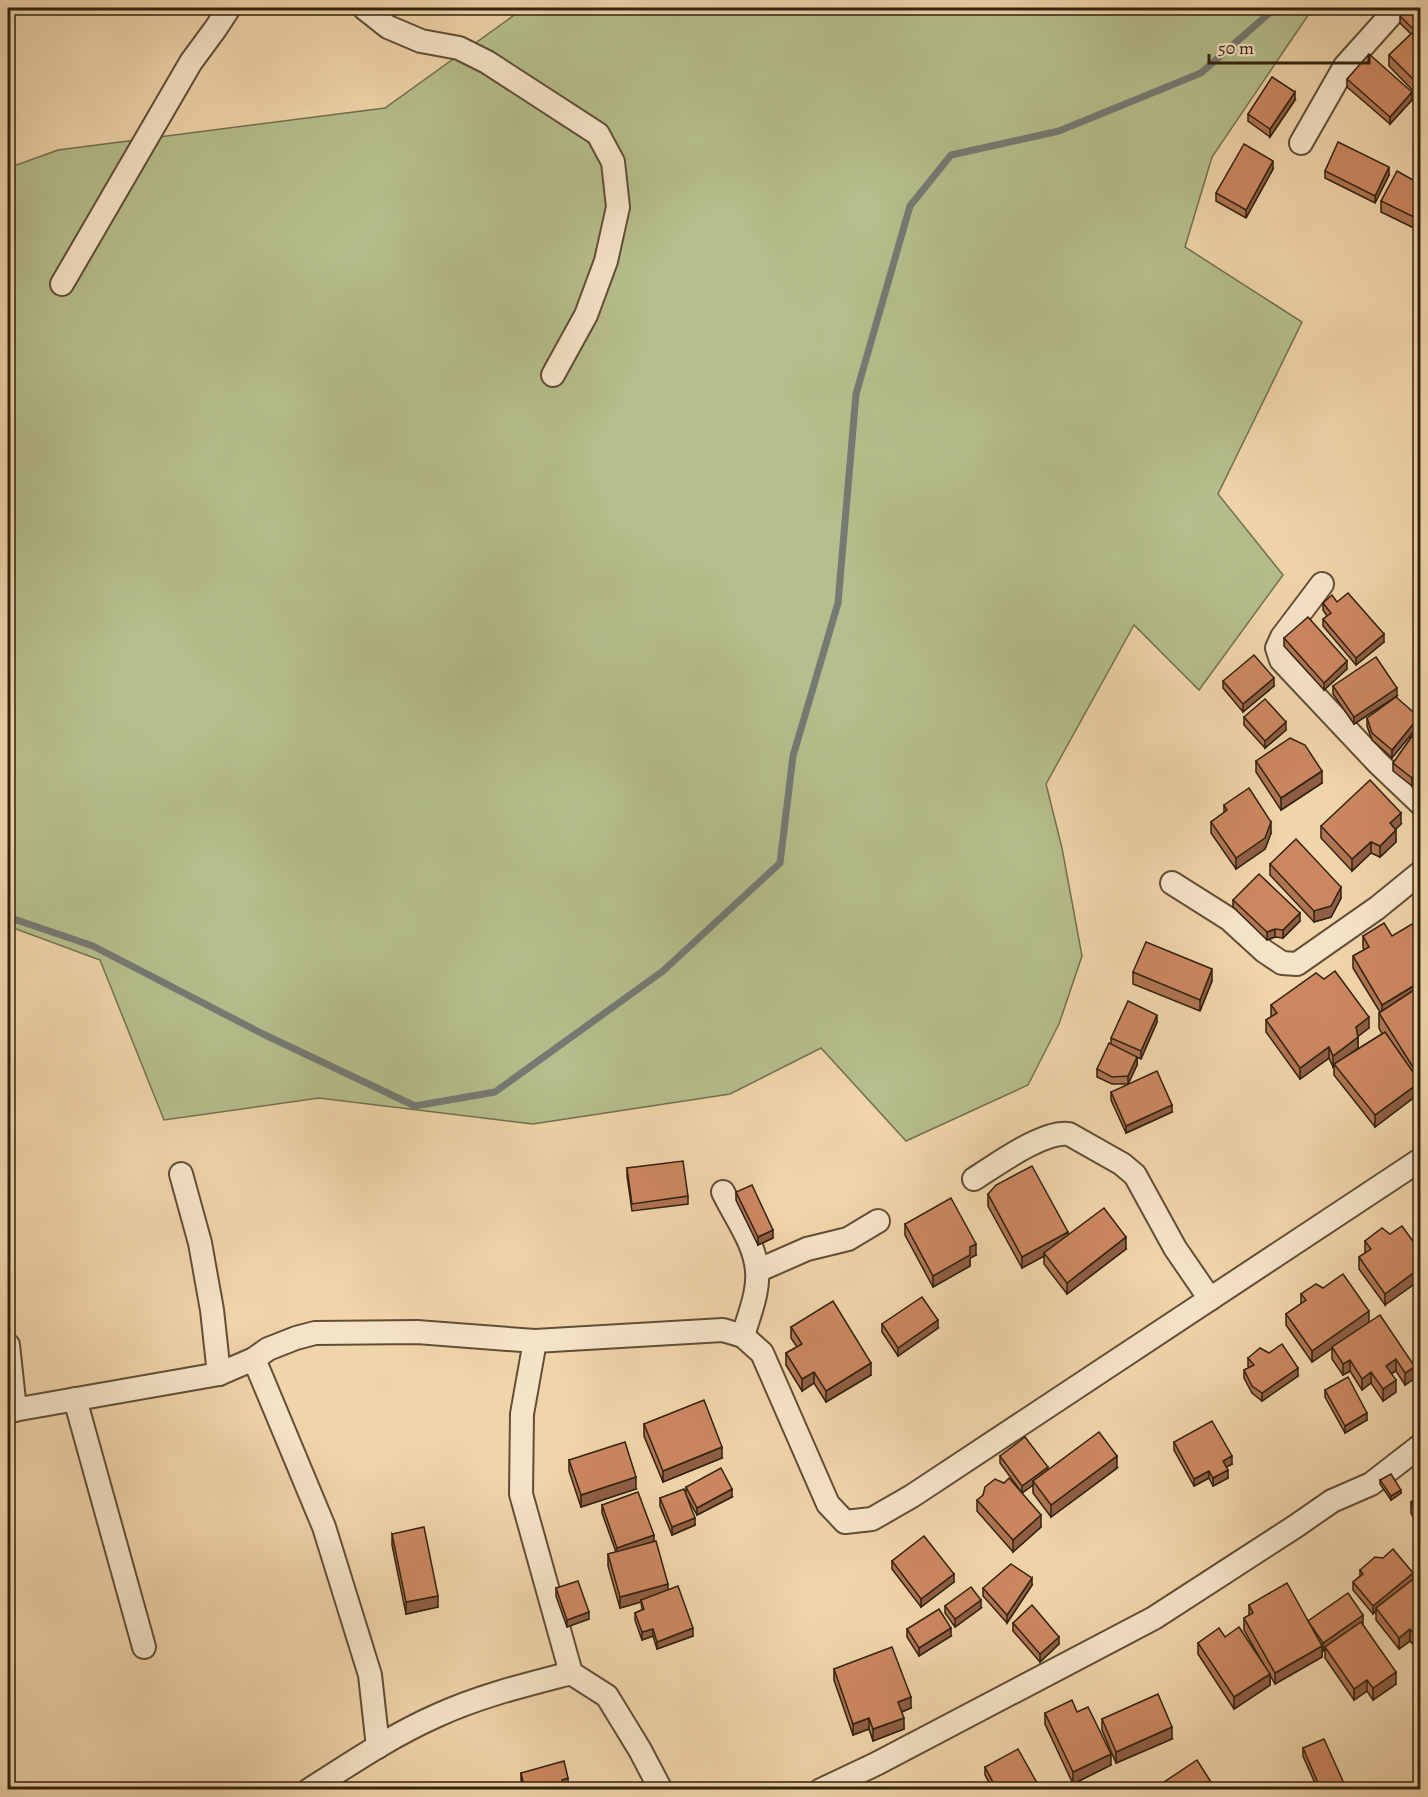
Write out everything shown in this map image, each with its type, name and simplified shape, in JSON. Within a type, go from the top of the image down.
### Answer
[{"type":"street","points":[[62,284],[191,62],[229,8]]},
{"type":"street","points":[[364,8],[388,27],[421,41],[459,48],[487,62],[598,134],[614,162],[618,207],[606,261],[586,315],[553,375]]},
{"type":"street","points":[[1301,143],[1346,66],[1397,8]]},
{"type":"street","points":[[1322,584],[1282,637],[1277,648],[1281,660],[1378,764],[1420,803]]},
{"type":"street","points":[[1172,883],[1229,919],[1264,951],[1282,963],[1297,964],[1377,908],[1420,873]]},
{"type":"street","points":[[974,1179],[1046,1136],[1061,1132],[1069,1134],[1122,1164],[1135,1175],[1175,1248],[1210,1299]]},
{"type":"street","points":[[8,1345],[11,1411],[219,1374],[254,1359],[268,1349],[315,1333],[417,1332],[535,1341],[723,1330],[743,1336],[762,1353],[828,1504],[845,1522],[872,1519],[912,1496],[1420,1160]]},
{"type":"street","points":[[181,1174],[200,1243],[212,1310],[219,1374]]},
{"type":"street","points":[[723,1192],[752,1248],[757,1271],[754,1299],[743,1336]]},
{"type":"street","points":[[757,1271],[807,1249],[848,1239],[878,1221]]},
{"type":"street","points":[[535,1341],[522,1414],[521,1494],[571,1673],[607,1696],[640,1750],[660,1790]]},
{"type":"street","points":[[254,1359],[324,1527],[370,1675],[378,1747]]},
{"type":"street","points":[[75,1399],[144,1647]]},
{"type":"street","points":[[821,1790],[876,1764],[1154,1618],[1332,1501],[1371,1484],[1420,1446]]},
{"type":"street","points":[[309,1790],[378,1747],[436,1716],[500,1691],[571,1673]]},
{"type":"green space","points":[[524,8],[1313,8],[1212,157],[1185,247],[1302,322],[1218,494],[1283,575],[1199,690],[1134,625],[1046,784],[1062,848],[1082,956],[1059,1024],[1028,1085],[906,1141],[821,1048],[730,1094],[533,1124],[319,1098],[164,1120],[100,960],[8,926],[8,168],[58,150],[385,108]]},
{"type":"building","points":[[1408,8],[1420,8],[1420,36],[1400,16]]},
{"type":"building","points":[[1412,33],[1420,41],[1420,86],[1389,55]]},
{"type":"building","points":[[1369,54],[1412,92],[1390,117],[1347,79]]},
{"type":"building","points":[[1272,77],[1295,92],[1270,129],[1248,114]]},
{"type":"building","points":[[1338,142],[1389,167],[1375,196],[1325,171]]},
{"type":"building","points":[[1244,144],[1273,161],[1246,210],[1216,193]]},
{"type":"building","points":[[1397,171],[1420,184],[1420,220],[1381,201]]},
{"type":"building","points":[[1348,593],[1384,634],[1356,658],[1323,619],[1331,613],[1323,603],[1332,595],[1337,602]]},
{"type":"building","points":[[1308,617],[1347,661],[1324,683],[1284,638]]},
{"type":"building","points":[[1254,655],[1274,678],[1243,704],[1223,681]]},
{"type":"building","points":[[1376,657],[1397,688],[1354,717],[1333,686]]},
{"type":"building","points":[[1396,697],[1419,717],[1392,750],[1372,733],[1367,718]]},
{"type":"building","points":[[1265,699],[1286,722],[1265,741],[1244,717]]},
{"type":"building","points":[[1420,725],[1420,767],[1412,778],[1393,763]]},
{"type":"building","points":[[1290,738],[1305,745],[1322,771],[1281,798],[1256,761]]},
{"type":"building","points":[[1370,780],[1401,813],[1390,823],[1396,830],[1380,846],[1371,842],[1352,859],[1321,826]]},
{"type":"building","points":[[1249,788],[1271,822],[1265,838],[1236,858],[1211,822],[1227,810],[1224,805]]},
{"type":"building","points":[[1296,839],[1341,887],[1331,906],[1314,911],[1270,864]]},
{"type":"building","points":[[1259,874],[1300,913],[1283,930],[1275,929],[1267,932],[1233,900]]},
{"type":"building","points":[[1384,923],[1392,936],[1412,924],[1420,938],[1420,982],[1382,1005],[1353,956],[1369,947],[1363,936]]},
{"type":"building","points":[[1146,942],[1212,969],[1200,1000],[1133,972]]},
{"type":"building","points":[[1335,971],[1369,1017],[1356,1027],[1358,1037],[1333,1056],[1329,1047],[1300,1068],[1266,1020],[1277,1013],[1271,1005],[1316,973],[1324,979]]},
{"type":"building","points":[[1420,986],[1420,1070],[1416,1072],[1379,1013]]},
{"type":"building","points":[[1128,1001],[1157,1015],[1141,1051],[1111,1038]]},
{"type":"building","points":[[1385,1032],[1420,1082],[1375,1115],[1334,1064]]},
{"type":"building","points":[[1109,1043],[1137,1057],[1128,1076],[1112,1077],[1097,1069]]},
{"type":"building","points":[[1157,1071],[1172,1105],[1126,1126],[1111,1092]]},
{"type":"building","points":[[683,1161],[688,1196],[632,1204],[627,1168]]},
{"type":"building","points":[[1032,1166],[1068,1232],[1022,1257],[988,1194],[996,1185]]},
{"type":"building","points":[[752,1185],[773,1230],[758,1237],[736,1192]]},
{"type":"building","points":[[951,1198],[976,1244],[970,1247],[970,1255],[933,1276],[905,1224]]},
{"type":"building","points":[[1104,1208],[1126,1237],[1067,1283],[1044,1253]]},
{"type":"building","points":[[1402,1226],[1420,1251],[1420,1268],[1385,1294],[1359,1257],[1371,1249],[1365,1241],[1382,1228],[1390,1234]]},
{"type":"building","points":[[1343,1274],[1369,1311],[1312,1351],[1286,1314],[1306,1300],[1301,1294],[1316,1284],[1323,1288]]},
{"type":"building","points":[[922,1297],[938,1320],[898,1348],[882,1324]]},
{"type":"building","points":[[833,1301],[871,1363],[826,1391],[814,1372],[802,1379],[786,1353],[802,1344],[791,1327]]},
{"type":"building","points":[[1380,1315],[1415,1367],[1405,1373],[1396,1359],[1386,1366],[1396,1380],[1383,1389],[1371,1372],[1362,1379],[1350,1360],[1343,1364],[1332,1347]]},
{"type":"building","points":[[1282,1344],[1298,1368],[1262,1393],[1252,1386],[1244,1370],[1254,1365],[1248,1358],[1260,1348],[1269,1353]]},
{"type":"building","points":[[1348,1377],[1367,1413],[1345,1426],[1325,1390]]},
{"type":"building","points":[[704,1400],[722,1447],[663,1471],[644,1424]]},
{"type":"building","points":[[1212,1421],[1232,1456],[1223,1461],[1228,1470],[1213,1478],[1209,1471],[1194,1479],[1174,1442]]},
{"type":"building","points":[[1099,1432],[1117,1456],[1051,1505],[1033,1481]]},
{"type":"building","points":[[1025,1437],[1048,1467],[1022,1486],[1000,1456]]},
{"type":"building","points":[[625,1442],[636,1477],[581,1495],[569,1460]]},
{"type":"building","points":[[721,1468],[732,1489],[697,1508],[686,1487]]},
{"type":"building","points":[[1391,1474],[1401,1490],[1391,1496],[1380,1480]]},
{"type":"building","points":[[1009,1478],[1041,1515],[1013,1540],[977,1500],[983,1495],[985,1487],[995,1479],[1004,1483]]},
{"type":"building","points":[[684,1489],[695,1518],[672,1527],[660,1498]]},
{"type":"building","points":[[638,1492],[654,1535],[617,1548],[602,1505]]},
{"type":"building","points":[[1420,1496],[1420,1519],[1411,1502]]},
{"type":"building","points":[[424,1527],[438,1596],[406,1602],[392,1534]]},
{"type":"building","points":[[924,1536],[954,1574],[921,1599],[892,1561]]},
{"type":"building","points":[[656,1541],[668,1584],[620,1597],[608,1554]]},
{"type":"building","points":[[1393,1549],[1413,1573],[1373,1606],[1353,1582],[1363,1574],[1360,1570],[1375,1557],[1383,1558]]},
{"type":"building","points":[[1011,1564],[1032,1578],[1007,1615],[983,1588]]},
{"type":"building","points":[[1416,1577],[1420,1582],[1420,1642],[1410,1629],[1399,1638],[1376,1608]]},
{"type":"building","points":[[578,1581],[589,1612],[567,1620],[556,1588]]},
{"type":"building","points":[[1287,1583],[1322,1646],[1275,1673],[1244,1618],[1253,1613],[1249,1605]]},
{"type":"building","points":[[678,1586],[693,1628],[657,1642],[653,1629],[642,1632],[635,1613],[644,1609],[641,1600]]},
{"type":"building","points":[[971,1587],[981,1600],[955,1619],[945,1606]]},
{"type":"building","points":[[1348,1593],[1363,1615],[1323,1643],[1308,1621]]},
{"type":"building","points":[[1032,1605],[1059,1637],[1040,1654],[1013,1623]]},
{"type":"building","points":[[939,1609],[951,1628],[919,1648],[907,1629]]},
{"type":"building","points":[[1361,1622],[1396,1672],[1373,1688],[1367,1680],[1354,1689],[1325,1647]]},
{"type":"building","points":[[1239,1627],[1270,1674],[1234,1697],[1198,1643],[1219,1628],[1225,1637]]},
{"type":"building","points":[[892,1647],[911,1697],[898,1702],[904,1718],[873,1729],[869,1718],[853,1724],[834,1669]]},
{"type":"building","points":[[1158,1694],[1172,1727],[1116,1752],[1102,1719]]},
{"type":"building","points":[[1072,1700],[1077,1712],[1088,1707],[1111,1754],[1073,1772],[1045,1713]]},
{"type":"building","points":[[1324,1739],[1347,1790],[1321,1790],[1303,1748]]},
{"type":"building","points":[[1018,1749],[1041,1790],[997,1790],[985,1767]]},
{"type":"building","points":[[1197,1760],[1216,1790],[1152,1790]]},
{"type":"building","points":[[564,1761],[568,1778],[562,1780],[564,1788],[525,1790],[521,1773]]},
{"type":"building","points":[[1079,1781],[1084,1790],[1063,1790]]},
{"type":"waterway","points":[[8,917],[93,946],[263,1034],[415,1106],[495,1092],[663,971],[780,863],[793,756],[838,603],[856,394],[910,206],[951,155],[1059,131],[1201,73],[1275,8]]}]
